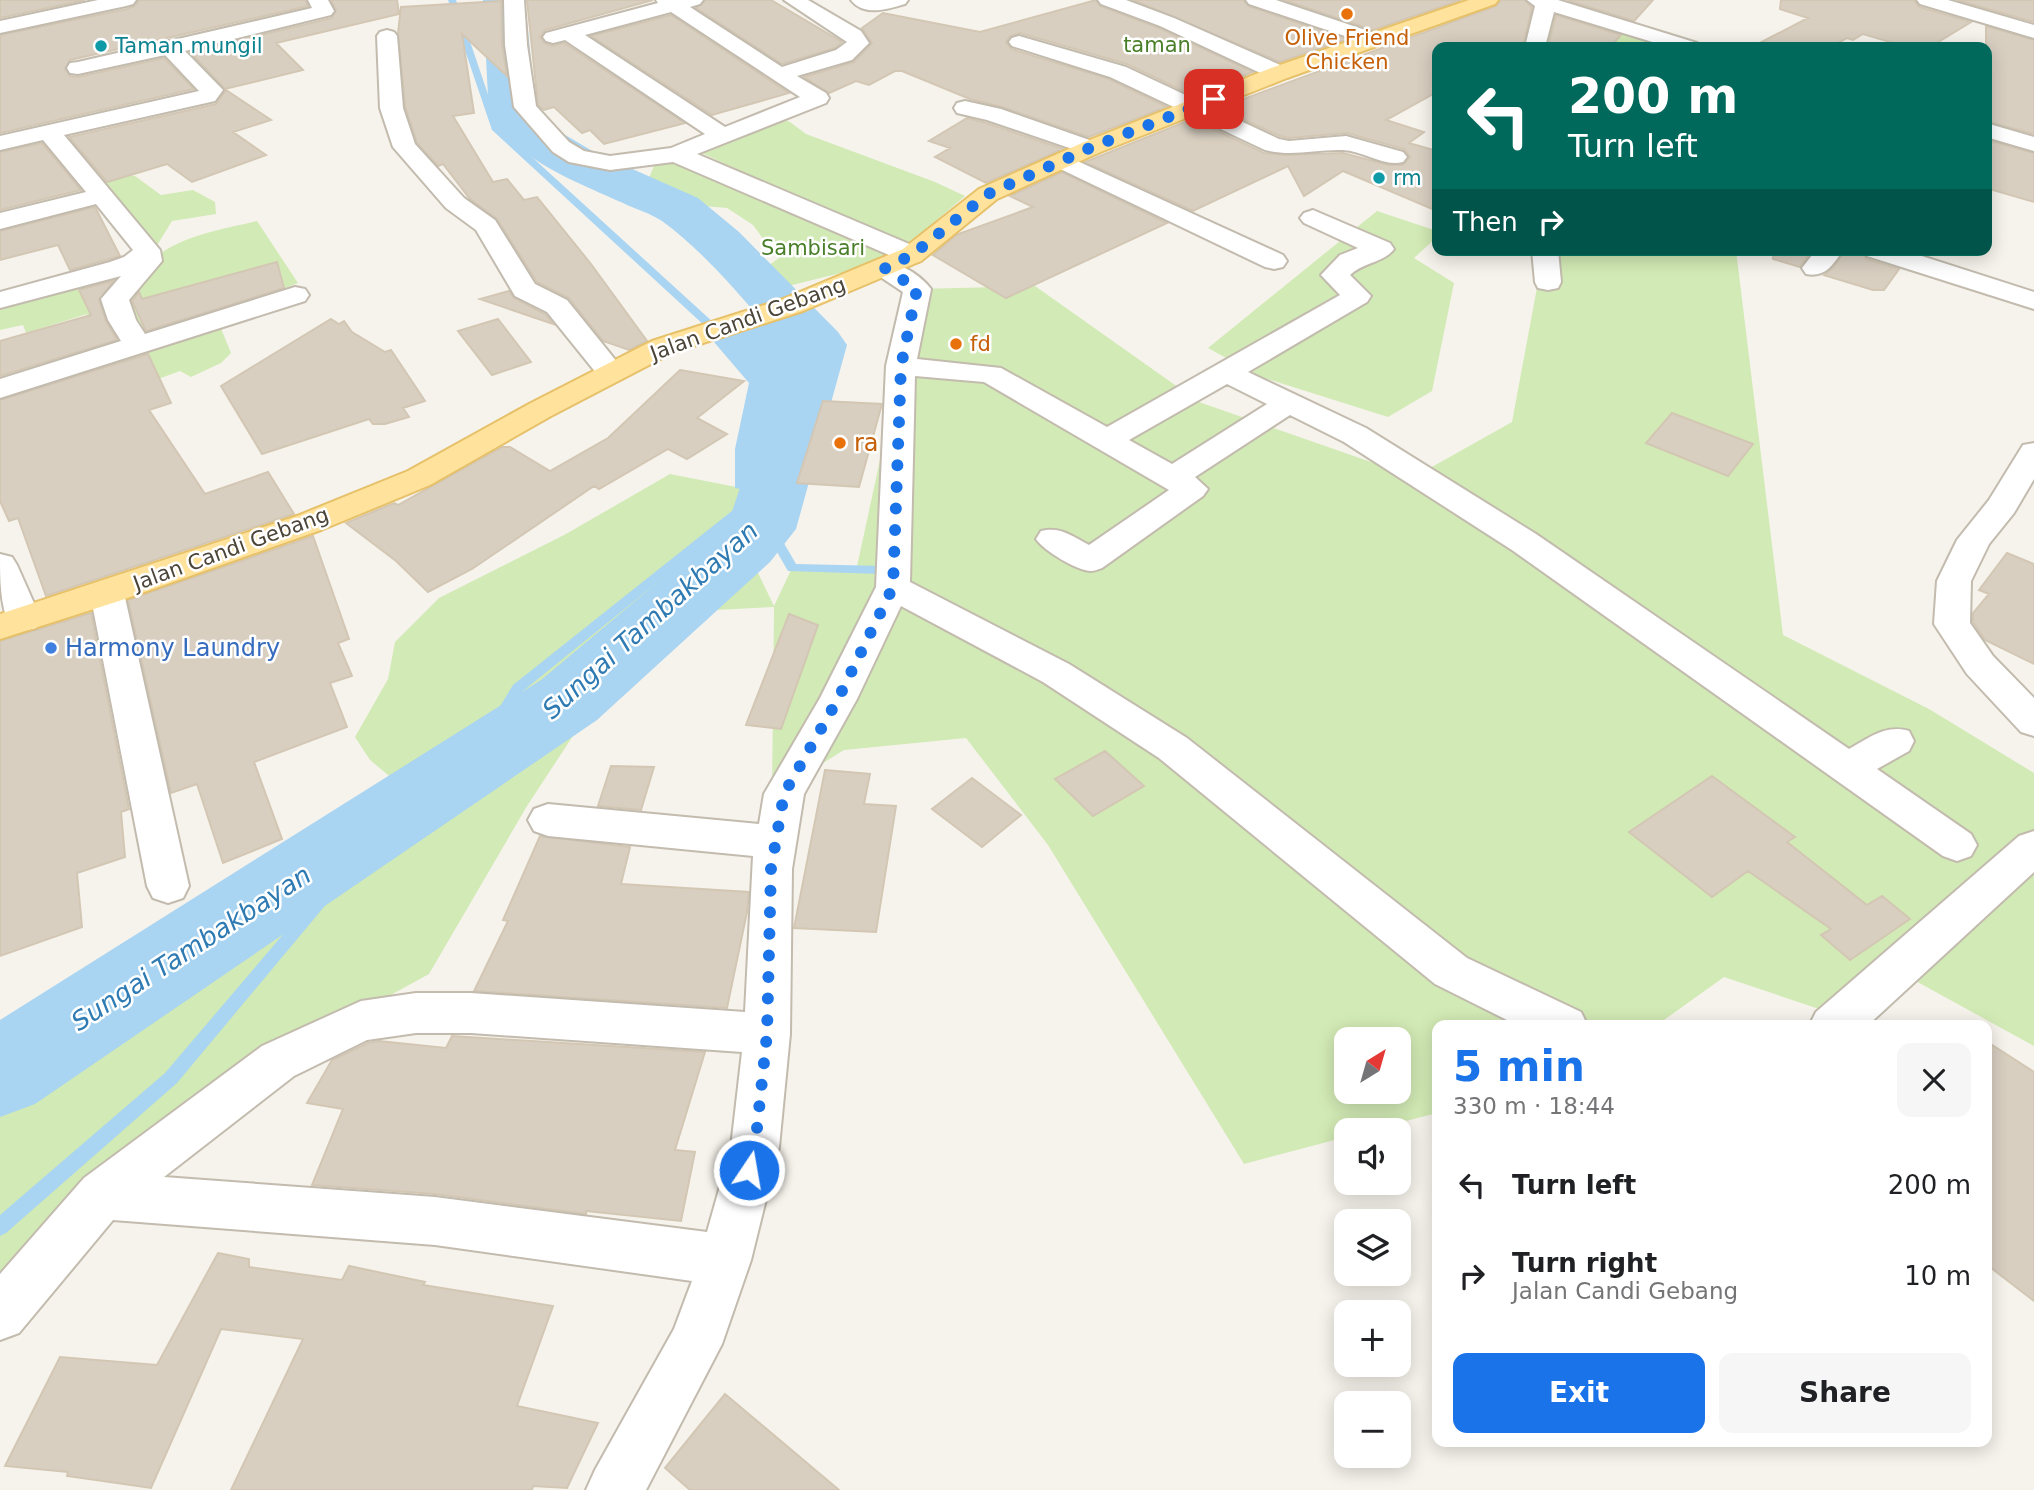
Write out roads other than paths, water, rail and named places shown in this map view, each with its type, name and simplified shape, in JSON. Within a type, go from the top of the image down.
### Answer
[{"type":"main road","name":"Jalan Candi Gebang","points":[[11,623],[309,523],[419,478],[540,410],[662,347],[793,305],[912,255],[988,194],[1090,148],[1279,74],[1488,0]]},
{"type":"street","points":[[0,27],[126,0]]},
{"type":"street","points":[[78,68],[324,11],[318,0]]},
{"type":"street","points":[[514,0],[516,45],[525,107],[569,153],[587,160],[610,163],[676,154],[818,98],[779,75],[678,2],[569,34],[516,45]]},
{"type":"street","points":[[779,75],[844,55],[858,43],[854,35],[794,0]]},
{"type":"street","points":[[861,0],[873,5],[898,0]]},
{"type":"street","points":[[1108,0],[1149,15],[1279,74]]},
{"type":"street","points":[[1256,0],[1376,40]]},
{"type":"street","points":[[1927,0],[2034,32]]},
{"type":"street","points":[[1536,42],[1541,1],[1674,42]]},
{"type":"street","points":[[1149,15],[1181,4]]},
{"type":"street","points":[[2001,22],[2023,11]]},
{"type":"street","points":[[569,34],[723,136]]},
{"type":"street","points":[[387,36],[398,137],[455,203],[486,225],[519,283],[526,290],[557,306],[611,373]]},
{"type":"street","points":[[1019,42],[1118,72],[1248,135],[1282,147],[1346,143],[1395,157]]},
{"type":"street","points":[[0,143],[212,93],[170,48]]},
{"type":"street","points":[[965,107],[1090,148]]},
{"type":"street","points":[[49,132],[147,250],[149,261],[115,299],[122,320],[138,345]]},
{"type":"street","points":[[1992,132],[2034,144]]},
{"type":"street","points":[[676,154],[912,255]]},
{"type":"street","points":[[1062,161],[1274,261]]},
{"type":"street","points":[[0,222],[102,195]]},
{"type":"street","points":[[1107,440],[1325,317],[1357,296],[1334,275],[1349,261],[1381,249],[1313,218]]},
{"type":"street","points":[[0,300],[120,268],[144,256],[147,250]]},
{"type":"street","points":[[1546,256],[1548,282]]},
{"type":"street","points":[[1895,256],[2034,301]]},
{"type":"street","points":[[615,1490],[695,1343],[725,1260],[755,1147],[767,1034],[771,869],[784,794],[838,699],[894,572],[901,366],[917,289],[885,268]]},
{"type":"street","points":[[0,389],[295,295]]},
{"type":"street","points":[[901,366],[991,374],[1192,489],[1090,561],[1054,539]]},
{"type":"street","points":[[1225,372],[1355,435],[1524,542],[1957,845]]},
{"type":"street","points":[[1172,478],[1289,403]]},
{"type":"street","points":[[2034,452],[2002,506],[1975,540],[1954,581],[1952,624],[1980,665],[2034,722]]},
{"type":"street","points":[[0,565],[11,623]]},
{"type":"street","points":[[894,572],[1173,748],[1451,971],[1553,1020]]},
{"type":"street","points":[[107,593],[169,886]]},
{"type":"street","points":[[1849,767],[1895,741]]},
{"type":"street","points":[[548,820],[776,842]]},
{"type":"street","points":[[1839,1020],[2034,848]]},
{"type":"street","points":[[0,1314],[102,1195],[278,1061],[361,1021],[416,1013],[471,1013],[767,1034]]},
{"type":"street","points":[[102,1195],[215,1206],[435,1221],[725,1260]]},
{"type":"water","points":[[773,317],[808,345],[772,494],[735,488],[735,449],[749,383],[708,335]]},
{"type":"waterway","points":[[452,0],[495,128],[722,336]]},
{"type":"waterway","name":"Sungai Tambakbayan","points":[[0,1073],[569,700],[761,529],[817,345],[720,244],[679,209],[576,163],[533,136],[513,116],[504,0]]},
{"type":"waterway","points":[[753,500],[755,473]]},
{"type":"waterway","points":[[0,1227],[171,1078],[354,861],[493,730],[518,688],[753,500]]},
{"type":"waterway","points":[[753,500],[792,568],[883,570],[894,576]]},
{"type":"place","name":"Olive Friend Chicken","points":[[1347,14]]},
{"type":"place","name":"Taman mungil","points":[[101,46]]},
{"type":"place","name":"rm","points":[[1379,178]]},
{"type":"place","name":"fd","points":[[956,344]]},
{"type":"place","name":"ra","points":[[840,443]]},
{"type":"place","name":"Harmony Laundry","points":[[51,648]]},
{"type":"park label","name":"taman","points":[[1157,45]]},
{"type":"park label","name":"Sambisari","points":[[813,248]]}]
